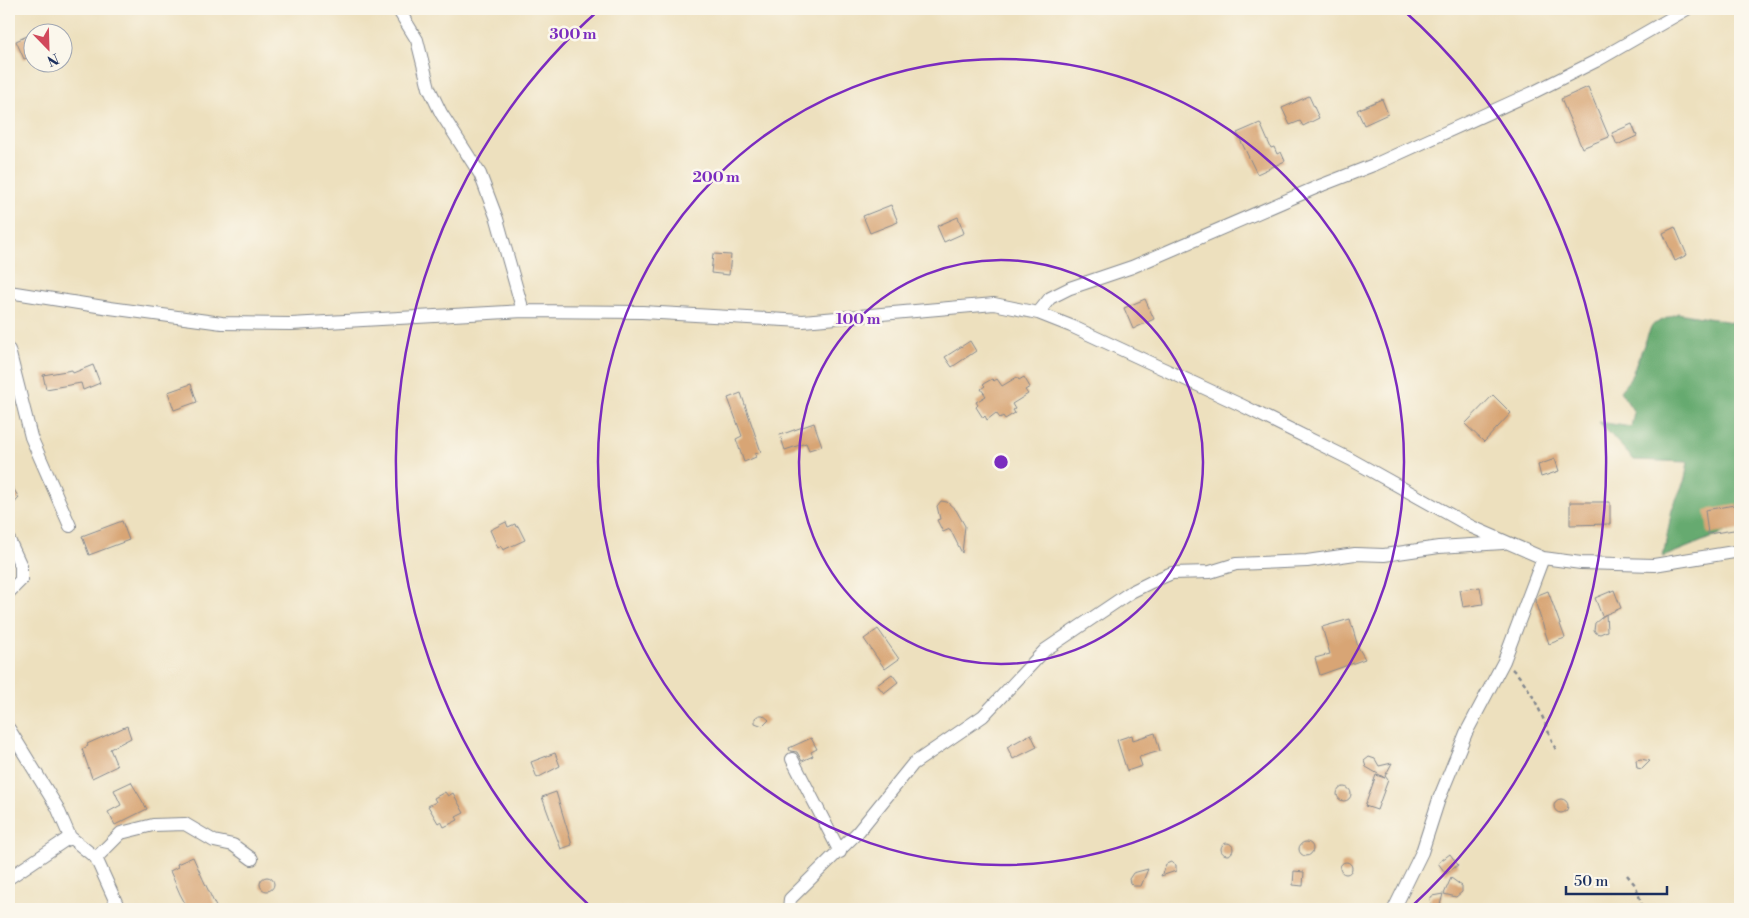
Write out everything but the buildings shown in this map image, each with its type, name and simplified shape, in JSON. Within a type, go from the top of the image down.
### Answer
[{"type":"street","points":[[398,9],[417,40],[430,88],[441,113],[480,174],[497,219],[523,311]]},
{"type":"street","points":[[1038,313],[1050,298],[1070,288],[1132,267],[1322,185],[1376,164],[1532,93],[1596,61],[1687,9]]},
{"type":"street","points":[[9,292],[222,323],[337,323],[418,316],[523,311],[642,312],[803,321],[994,304],[1038,313],[1241,405],[1350,459],[1472,527],[1543,558],[1581,564],[1654,564],[1740,551]]},
{"type":"street","points":[[9,350],[31,437],[70,526]]},
{"type":"street","points":[[9,540],[21,566],[21,580],[9,592]]},
{"type":"street","points":[[789,909],[790,899],[840,852],[913,764],[983,716],[1045,650],[1131,592],[1172,573],[1210,572],[1236,564],[1307,561],[1355,554],[1402,554],[1439,547],[1508,543]]},
{"type":"street","points":[[1394,909],[1422,852],[1439,799],[1466,733],[1504,661],[1543,558]]},
{"type":"street","points":[[9,729],[57,808],[70,837],[96,858],[119,909]]},
{"type":"street","points":[[792,759],[840,852]]},
{"type":"street","points":[[96,858],[121,833],[153,824],[185,824],[214,841],[233,845],[252,859]]},
{"type":"street","points":[[9,878],[70,837]]},
{"type":"path","points":[[1504,661],[1521,677],[1532,694],[1556,750]]},
{"type":"path","points":[[1627,875],[1636,886],[1643,909]]},
{"type":"green space","points":[[1678,313],[1732,322],[1740,343],[1740,526],[1663,557],[1672,509],[1685,479],[1688,462],[1634,460],[1599,422],[1631,427],[1634,412],[1620,391],[1630,379],[1652,325]]}]
